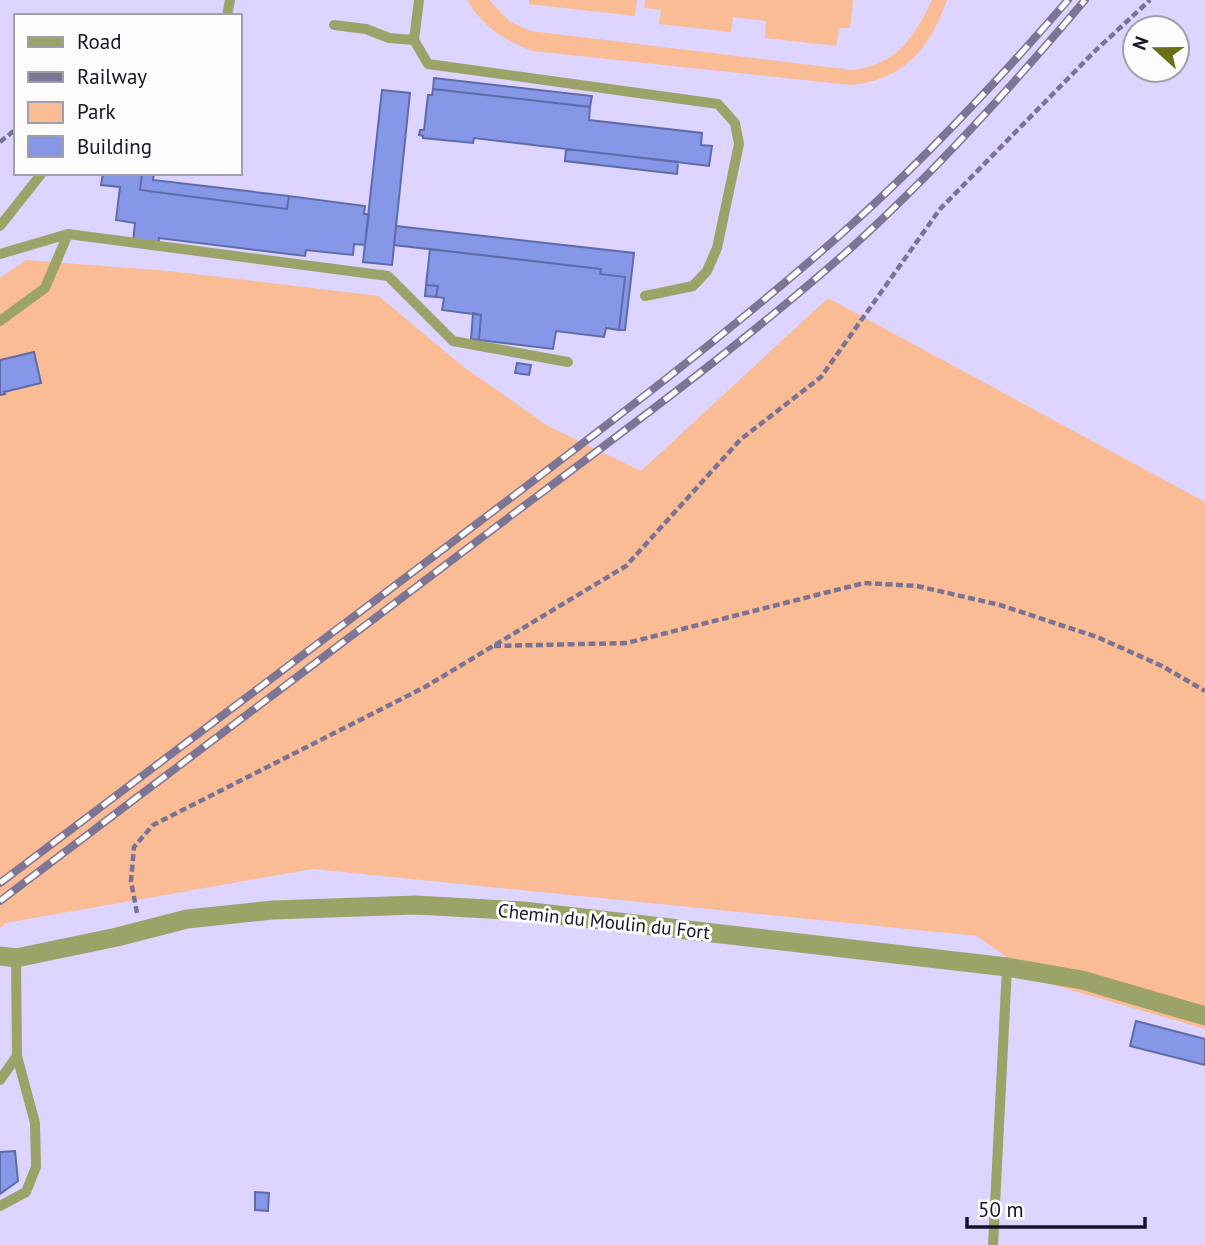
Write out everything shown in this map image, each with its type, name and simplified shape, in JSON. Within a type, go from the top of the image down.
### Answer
[{"type":"street","name":"Chemin du Moulin du Fort","points":[[8,957],[187,919],[273,909],[416,905],[523,911],[1007,967],[1082,980],[1205,1016]]},
{"type":"lane","points":[[419,0],[414,40],[428,64],[718,104],[736,123],[739,145],[717,248],[707,271],[693,286],[645,296]]},
{"type":"lane","points":[[334,25],[366,29],[389,38],[414,40]]},
{"type":"lane","points":[[0,226],[40,175]]},
{"type":"lane","points":[[0,254],[68,234],[388,276],[453,341],[568,362]]},
{"type":"lane","points":[[0,321],[45,288],[68,234]]},
{"type":"lane","points":[[0,1206],[26,1192],[36,1167],[35,1123],[17,1056],[8,957]]},
{"type":"lane","points":[[993,1245],[1007,967]]},
{"type":"lane","points":[[0,1080],[17,1056]]},
{"type":"path","points":[[140,931],[131,881],[134,847],[153,825],[425,687],[626,566],[740,440],[821,376],[940,209],[1096,50],[1150,0]]},
{"type":"path","points":[[0,142],[14,131]]},
{"type":"path","points":[[493,646],[627,642],[864,583],[916,586],[1000,605],[1097,637],[1162,666],[1205,691]]},
{"type":"green space","points":[[467,0],[489,0],[509,21],[531,31],[852,70],[867,67],[892,56],[910,38],[932,0],[947,0],[932,33],[912,59],[886,76],[851,85],[533,51],[495,32]]},
{"type":"green space","points":[[529,0],[637,0],[635,16],[529,4]]},
{"type":"green space","points":[[645,0],[853,0],[850,28],[839,28],[836,46],[765,38],[766,21],[733,17],[731,32],[659,24],[661,10],[644,8]]},
{"type":"green space","points":[[26,260],[169,271],[379,296],[461,365],[548,426],[641,471],[828,298],[1205,502],[1205,1029],[1040,981],[977,936],[313,869],[5,923],[0,928],[0,278]]},
{"type":"building","points":[[434,78],[592,96],[590,107],[433,89]]},
{"type":"building","points":[[433,89],[590,107],[589,120],[702,133],[701,145],[712,146],[709,166],[474,138],[473,143],[423,138],[419,135],[420,130],[424,130],[428,95],[432,95]]},
{"type":"building","points":[[382,90],[410,93],[392,265],[363,262]]},
{"type":"building","points":[[566,149],[678,162],[677,174],[565,161]]},
{"type":"building","points":[[103,175],[142,175],[140,190],[287,209],[289,196],[365,206],[364,214],[369,214],[365,245],[354,244],[353,255],[306,250],[305,256],[159,238],[158,245],[133,242],[135,223],[116,220],[120,187],[101,185]]},
{"type":"building","points":[[142,175],[154,175],[153,180],[289,196],[287,209],[140,190]]},
{"type":"building","points":[[396,226],[634,253],[625,330],[619,330],[625,277],[600,274],[601,269],[394,245]]},
{"type":"building","points":[[430,249],[601,269],[600,274],[625,277],[619,330],[606,328],[604,337],[556,331],[553,349],[479,340],[481,315],[442,310],[444,298],[436,297],[438,286],[426,285]]},
{"type":"building","points":[[426,285],[438,286],[436,297],[425,296]]},
{"type":"building","points":[[473,313],[481,315],[479,340],[471,339]]},
{"type":"building","points":[[34,352],[41,383],[0,395],[0,360]]},
{"type":"building","points":[[517,363],[531,365],[529,375],[515,373]]},
{"type":"building","points":[[1136,1021],[1205,1039],[1205,1065],[1130,1046]]},
{"type":"building","points":[[15,1151],[18,1181],[0,1194],[0,1152]]},
{"type":"building","points":[[255,1192],[269,1193],[268,1211],[255,1210]]},
{"type":"railway","points":[[0,883],[646,395],[744,316],[840,235],[929,151],[1068,0]]},
{"type":"railway","points":[[0,901],[658,405],[804,289],[851,248],[943,159],[1085,0]]}]
